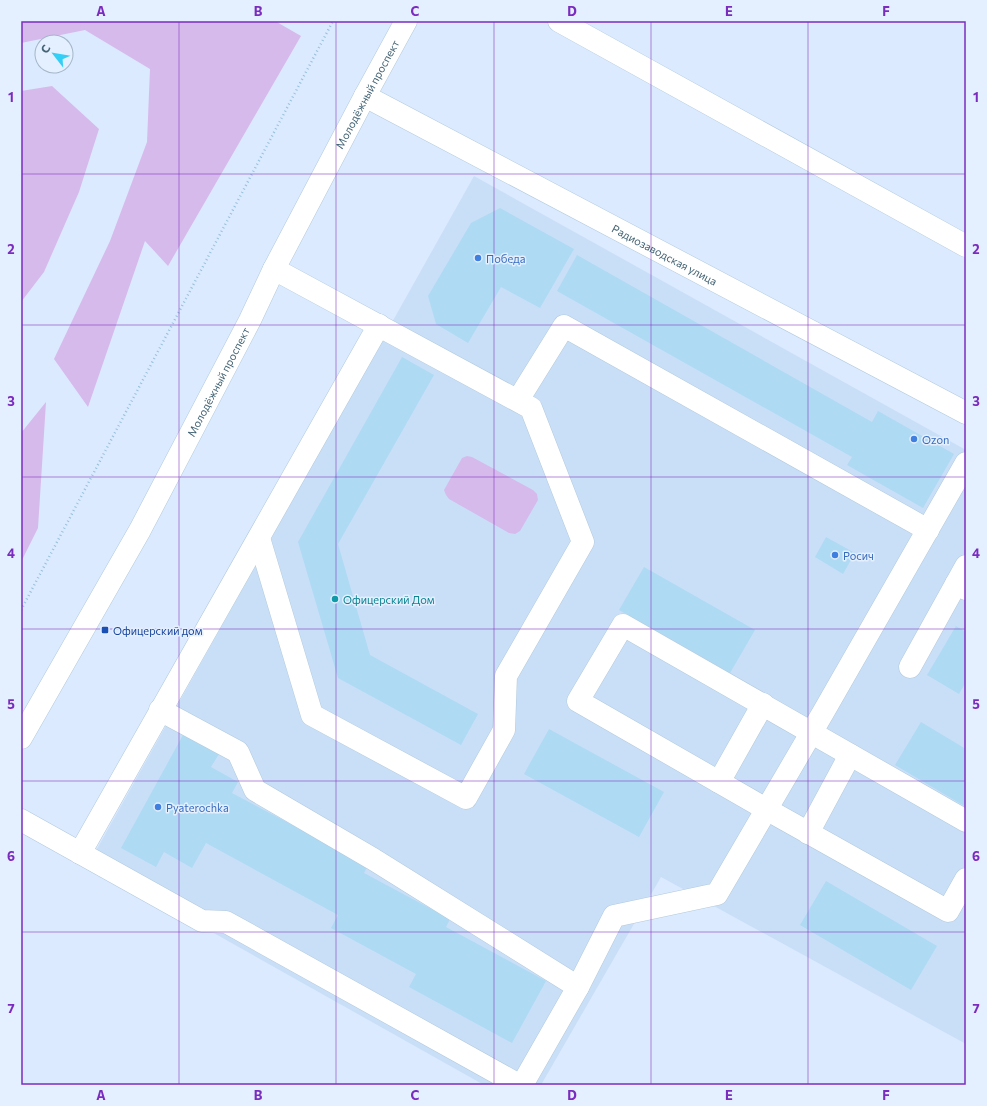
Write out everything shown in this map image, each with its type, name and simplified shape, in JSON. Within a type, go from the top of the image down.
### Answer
[{"type":"street","name":"Молодёжный проспект","points":[[21,738],[140,530],[250,320],[274,269],[406,21]]},
{"type":"street","points":[[559,21],[966,246]]},
{"type":"street","name":"Радиозаводская улица","points":[[365,96],[966,413]]},
{"type":"street","points":[[259,538],[312,715],[466,798],[504,730],[506,676],[584,542],[531,408],[274,269]]},
{"type":"street","points":[[80,853],[379,326]]},
{"type":"street","points":[[518,400],[564,326],[928,530]]},
{"type":"street","points":[[522,1085],[578,987],[614,916],[717,894],[812,732],[966,463]]},
{"type":"street","points":[[910,667],[963,580]]},
{"type":"street","points":[[966,822],[812,732],[623,625],[578,701],[808,833],[948,911],[966,879]]},
{"type":"street","points":[[719,782],[762,704]]},
{"type":"street","points":[[160,710],[238,752],[255,790],[373,859],[578,987]]},
{"type":"street","points":[[808,833],[850,755]]},
{"type":"street","points":[[21,820],[202,921],[226,922],[519,1085]]},
{"type":"path","points":[[21,610],[333,21]]},
{"type":"shaded area","points":[[21,21],[275,21],[301,36],[168,266],[145,241],[88,407],[54,359],[110,241],[147,142],[150,69],[85,30],[65,34],[34,34],[34,40],[21,43]]},
{"type":"shaded area","points":[[52,86],[99,129],[79,192],[44,272],[21,302],[21,91]]},
{"type":"shaded area","points":[[474,176],[966,450],[966,1044],[661,877],[541,1085],[484,1085],[89,863]]},
{"type":"shaded area","points":[[46,402],[38,528],[21,562],[21,433]]},
{"type":"shaded area","points":[[467,456],[472,457],[533,490],[537,494],[538,500],[520,531],[515,534],[509,533],[449,499],[446,495],[444,490],[462,458]]},
{"type":"building","points":[[500,208],[574,249],[540,308],[501,287],[468,343],[436,324],[428,296],[471,223]]},
{"type":"building","points":[[577,255],[872,422],[878,411],[954,454],[923,508],[847,465],[852,457],[557,291]]},
{"type":"building","name":"Офицерский Дом","points":[[402,357],[434,375],[338,544],[370,655],[478,714],[461,745],[338,678],[298,542]]},
{"type":"building","name":"Росич","points":[[826,537],[855,553],[843,574],[815,557]]},
{"type":"building","points":[[644,567],[755,630],[730,673],[619,610]]},
{"type":"building","points":[[956,626],[966,632],[966,682],[959,694],[927,675]]},
{"type":"building","points":[[921,722],[966,749],[966,807],[895,765]]},
{"type":"building","points":[[549,729],[664,792],[639,837],[524,774]]},
{"type":"building","points":[[183,735],[219,754],[211,767],[238,782],[232,793],[368,865],[364,873],[450,919],[446,927],[546,981],[512,1043],[409,987],[416,974],[331,928],[338,915],[206,843],[192,868],[164,852],[156,867],[121,848]]},
{"type":"building","points":[[826,881],[937,946],[911,990],[800,925]]},
{"type":"place","name":"Победа","points":[[478,258]]},
{"type":"place","name":"Ozon","points":[[914,439]]},
{"type":"place","name":"Росич","points":[[835,555]]},
{"type":"place","name":"Офицерский Дом","points":[[335,599]]},
{"type":"place","name":"Офицерский дом","points":[[105,630]]},
{"type":"place","name":"Pyaterochka","points":[[158,807]]}]
